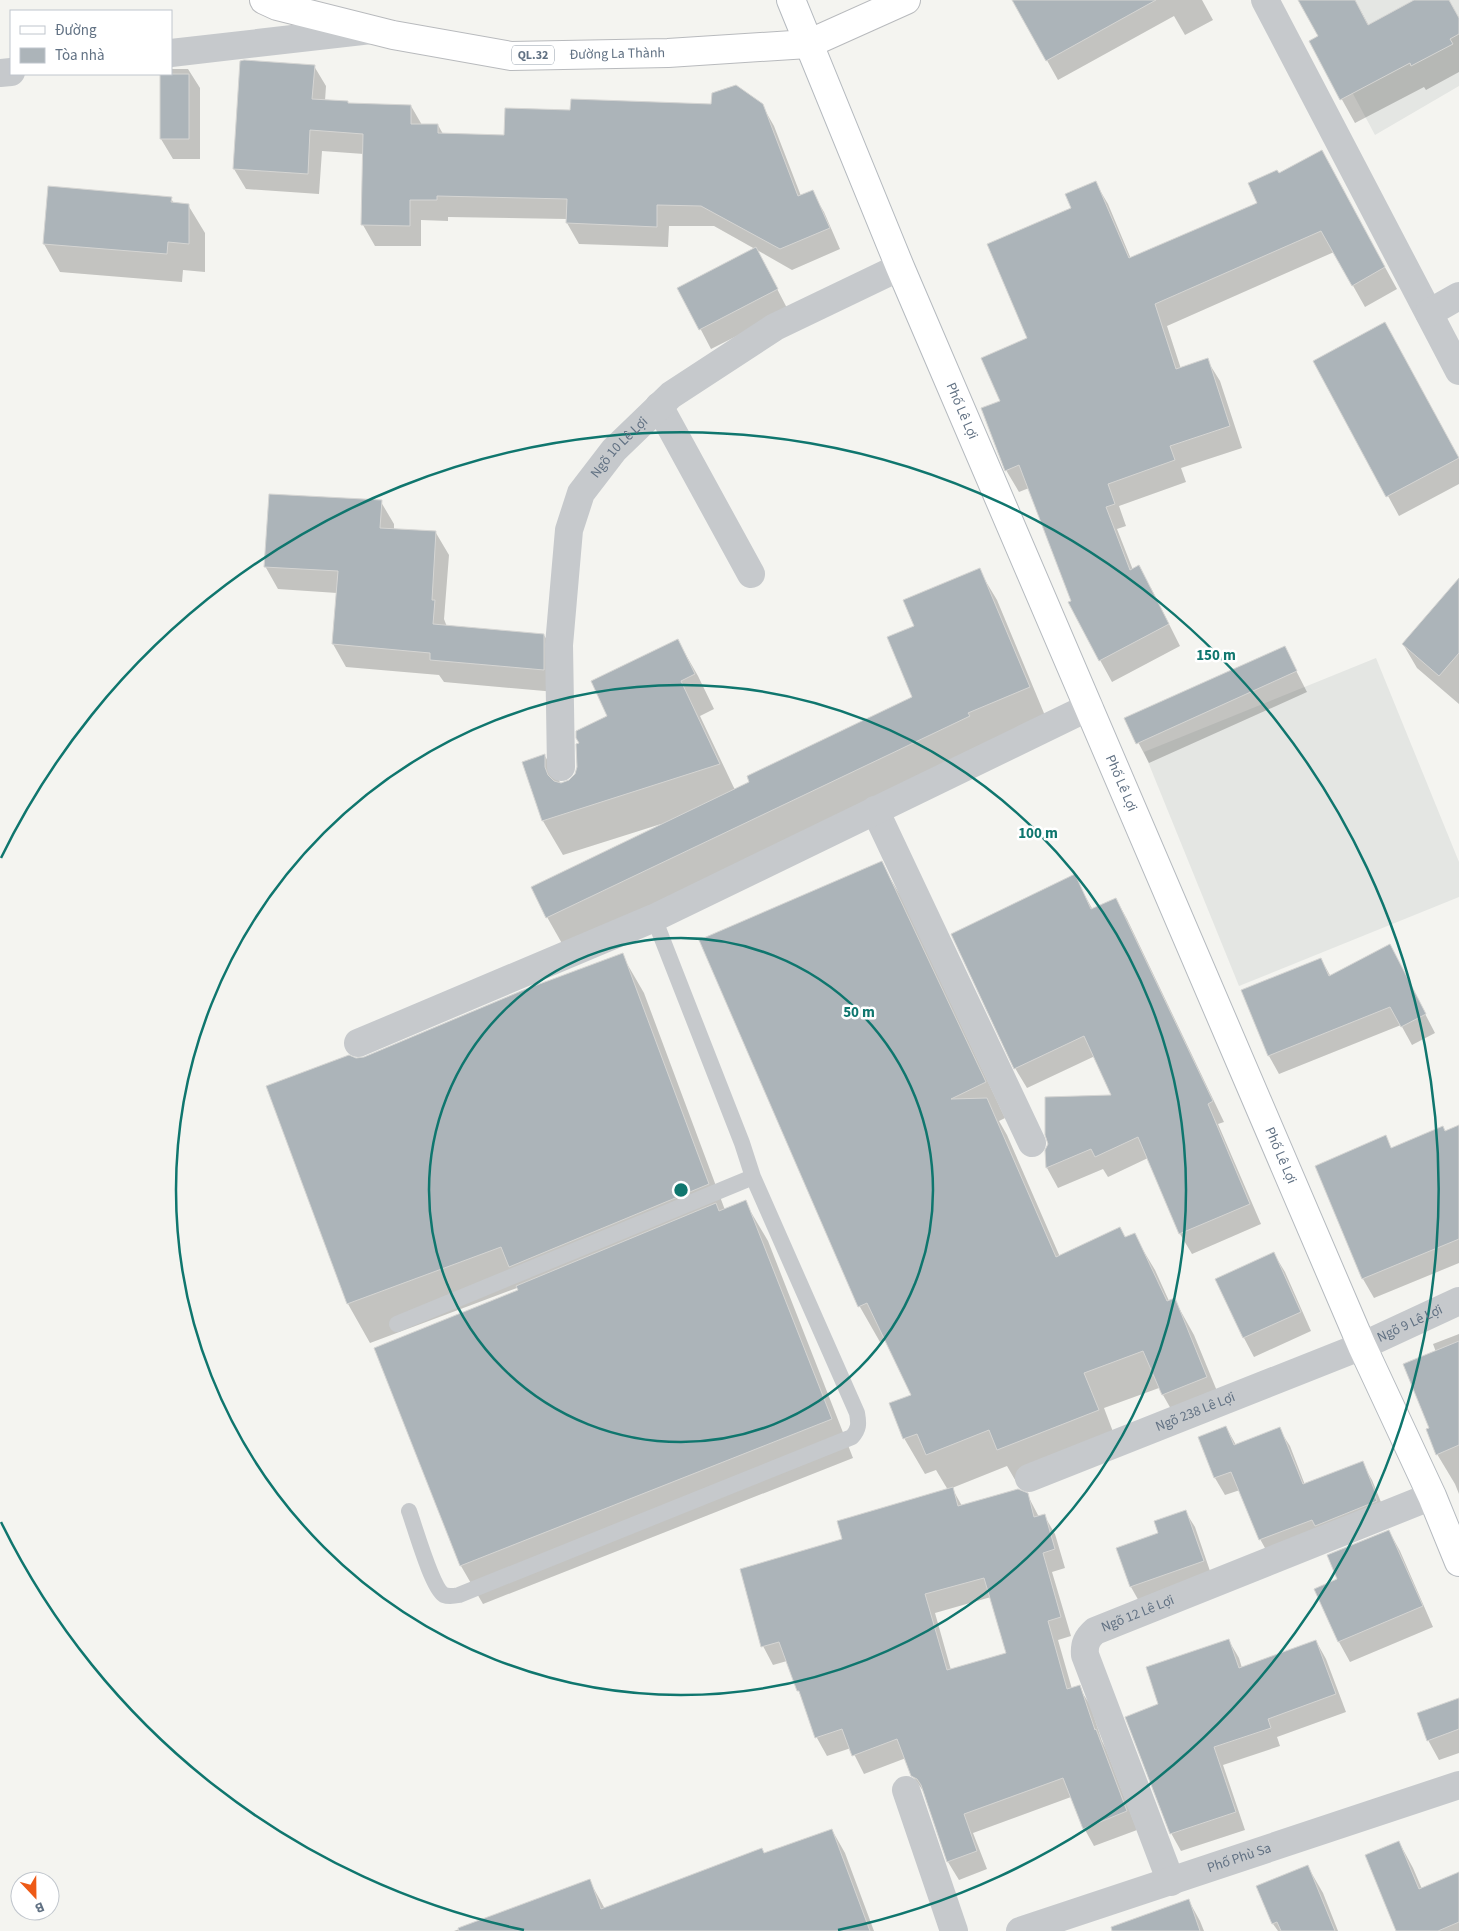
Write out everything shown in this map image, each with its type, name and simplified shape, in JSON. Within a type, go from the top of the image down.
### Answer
[{"type":"main road","name":"Đường La Thành","points":[[264,0],[277,6],[393,35],[511,56],[668,53],[808,44],[906,0]]},
{"type":"main road","name":"Phố Lê Lợi","points":[[790,0],[900,267],[1362,1346],[1432,1496],[1459,1562]]},
{"type":"street","points":[[1266,0],[1459,371]]},
{"type":"street","points":[[172,53],[371,30]]},
{"type":"street","name":"Ngõ 10 Lê Lợi","points":[[561,767],[558,645],[569,530],[581,493],[614,450],[671,395],[775,327],[900,267]]},
{"type":"street","points":[[1429,313],[1459,296]]},
{"type":"street","points":[[659,406],[751,574]]},
{"type":"street","points":[[358,1043],[654,918],[1089,707]]},
{"type":"street","points":[[875,810],[1032,1143]]},
{"type":"street","name":"Ngõ 9 Lê Lợi","points":[[1362,1346],[1459,1301]]},
{"type":"street","name":"Ngõ 238 Lê Lợi","points":[[1029,1478],[1362,1346]]},
{"type":"street","name":"Ngõ 12 Lê Lợi","points":[[1172,1882],[1085,1655],[1084,1648],[1087,1638],[1095,1631],[1432,1496]]},
{"type":"street","name":"Phố Phù Sa","points":[[1032,1929],[1459,1785]]},
{"type":"street","points":[[906,1790],[954,1931]]},
{"type":"lane","points":[[409,1511],[434,1582],[444,1595],[459,1595],[852,1437],[857,1431],[859,1423],[857,1413],[753,1177],[742,1143],[654,918]]},
{"type":"lane","points":[[397,1324],[753,1177]]},
{"type":"shaded area","points":[[1303,0],[1459,0],[1459,86],[1375,135]]},
{"type":"shaded area","points":[[1376,658],[1459,862],[1459,897],[1239,986],[1144,752]]},
{"type":"building","points":[[1012,0],[1156,0],[1046,61]]},
{"type":"building","points":[[1298,0],[1355,0],[1368,25],[1414,0],[1449,0],[1459,18],[1459,34],[1450,39],[1453,44],[1411,66],[1410,63],[1340,100],[1309,41],[1318,36]]},
{"type":"building","points":[[240,61],[315,65],[312,99],[348,101],[348,103],[411,105],[411,124],[438,124],[438,133],[504,135],[505,108],[570,110],[571,99],[711,104],[712,93],[736,85],[763,104],[798,196],[813,190],[830,228],[780,249],[701,206],[657,205],[657,227],[566,223],[567,199],[437,196],[437,200],[410,200],[410,226],[361,225],[363,134],[310,130],[308,174],[233,169]]},
{"type":"building","points":[[189,74],[189,139],[160,139],[160,75]]},
{"type":"building","points":[[1322,150],[1385,267],[1352,286],[1321,231],[1155,304],[1176,369],[1208,358],[1230,426],[1170,446],[1175,460],[1108,484],[1115,504],[1106,507],[1130,570],[1139,565],[1169,624],[1099,661],[1068,602],[1071,601],[1019,465],[1005,471],[981,408],[1000,401],[981,358],[1027,338],[987,244],[1071,208],[1065,194],[1096,181],[1129,258],[1257,203],[1248,183],[1277,170],[1279,173]]},
{"type":"building","points":[[48,186],[172,197],[171,202],[189,204],[189,244],[168,242],[167,254],[43,244]]},
{"type":"building","points":[[756,247],[778,289],[699,330],[677,288]]},
{"type":"building","points":[[1385,322],[1459,458],[1386,497],[1313,361]]},
{"type":"building","points":[[269,494],[382,500],[380,528],[436,531],[432,600],[435,600],[433,624],[544,634],[544,670],[430,660],[430,653],[332,644],[338,571],[264,567]]},
{"type":"building","points":[[980,568],[1030,687],[968,713],[970,716],[546,918],[531,887],[749,782],[747,776],[912,697],[887,637],[914,626],[903,600]]},
{"type":"building","points":[[1459,578],[1459,653],[1439,676],[1402,644]]},
{"type":"building","points":[[678,639],[695,674],[681,681],[720,764],[542,821],[522,762],[545,754],[545,767],[548,775],[554,781],[561,783],[569,780],[575,774],[577,767],[576,744],[579,743],[576,738],[576,731],[607,716],[591,681]]},
{"type":"building","points":[[1285,646],[1297,671],[1136,744],[1124,718]]},
{"type":"building","points":[[882,861],[986,1082],[951,1099],[987,1098],[1056,1257],[1120,1227],[1125,1237],[1135,1233],[1167,1301],[1175,1298],[1207,1377],[1162,1395],[1143,1351],[1084,1373],[1099,1410],[997,1450],[989,1430],[926,1455],[917,1434],[903,1439],[889,1403],[911,1395],[867,1303],[858,1307],[699,940]]},
{"type":"building","points":[[1075,874],[1091,909],[1116,898],[1213,1101],[1208,1104],[1250,1204],[1179,1234],[1138,1137],[1095,1157],[1091,1149],[1046,1168],[1045,1150],[1048,1144],[1045,1135],[1045,1097],[1111,1095],[1084,1036],[1014,1069],[951,934]]},
{"type":"building","points":[[1390,944],[1426,1014],[1401,1027],[1390,1007],[1268,1056],[1241,990],[1321,958],[1329,976]]},
{"type":"building","points":[[623,953],[709,1184],[509,1267],[501,1247],[347,1304],[266,1086],[349,1055],[356,1058],[364,1057],[526,989]]},
{"type":"building","points":[[1459,1125],[1459,1239],[1362,1279],[1315,1166],[1386,1135],[1391,1148],[1443,1126],[1445,1131]]},
{"type":"building","points":[[746,1200],[832,1419],[460,1566],[374,1348],[518,1290],[516,1286],[716,1203],[719,1211]]},
{"type":"building","points":[[1274,1252],[1301,1312],[1243,1338],[1215,1279]]},
{"type":"building","points":[[1459,1341],[1459,1445],[1436,1455],[1426,1429],[1429,1428],[1403,1364]]},
{"type":"building","points":[[1226,1426],[1234,1445],[1280,1427],[1303,1484],[1363,1461],[1377,1501],[1315,1526],[1312,1520],[1259,1540],[1231,1472],[1214,1478],[1198,1437]]},
{"type":"building","points":[[953,1487],[958,1506],[1018,1489],[1028,1493],[1034,1517],[1045,1514],[1055,1549],[1043,1553],[1061,1617],[1048,1621],[1067,1689],[1080,1685],[1095,1730],[1127,1811],[1083,1829],[1063,1778],[964,1814],[977,1851],[947,1862],[921,1785],[917,1779],[911,1776],[897,1739],[852,1756],[842,1729],[815,1738],[799,1691],[797,1691],[779,1642],[761,1647],[740,1569],[842,1539],[837,1521]],"holes":[[[984,1578],[1006,1653],[947,1670],[925,1594]]]},
{"type":"building","points":[[1186,1510],[1204,1561],[1130,1587],[1116,1548],[1158,1533],[1154,1521]]},
{"type":"building","points":[[1389,1530],[1423,1606],[1338,1642],[1314,1589],[1337,1579],[1327,1555]]},
{"type":"building","points":[[1229,1639],[1239,1668],[1316,1640],[1336,1694],[1268,1719],[1271,1728],[1214,1747],[1236,1812],[1170,1834],[1125,1717],[1158,1704],[1146,1667]]},
{"type":"building","points":[[1459,1698],[1459,1729],[1427,1741],[1417,1713]]},
{"type":"building","points":[[832,1829],[870,1931],[459,1931],[458,1928],[590,1879],[601,1909],[762,1848],[764,1853]]},
{"type":"building","points":[[1399,1841],[1419,1889],[1459,1872],[1459,1922],[1438,1931],[1396,1931],[1365,1855]]},
{"type":"building","points":[[1308,1865],[1335,1931],[1281,1931],[1277,1922],[1272,1924],[1256,1886]]},
{"type":"building","points":[[1189,1899],[1200,1931],[1112,1931],[1111,1927]]}]
